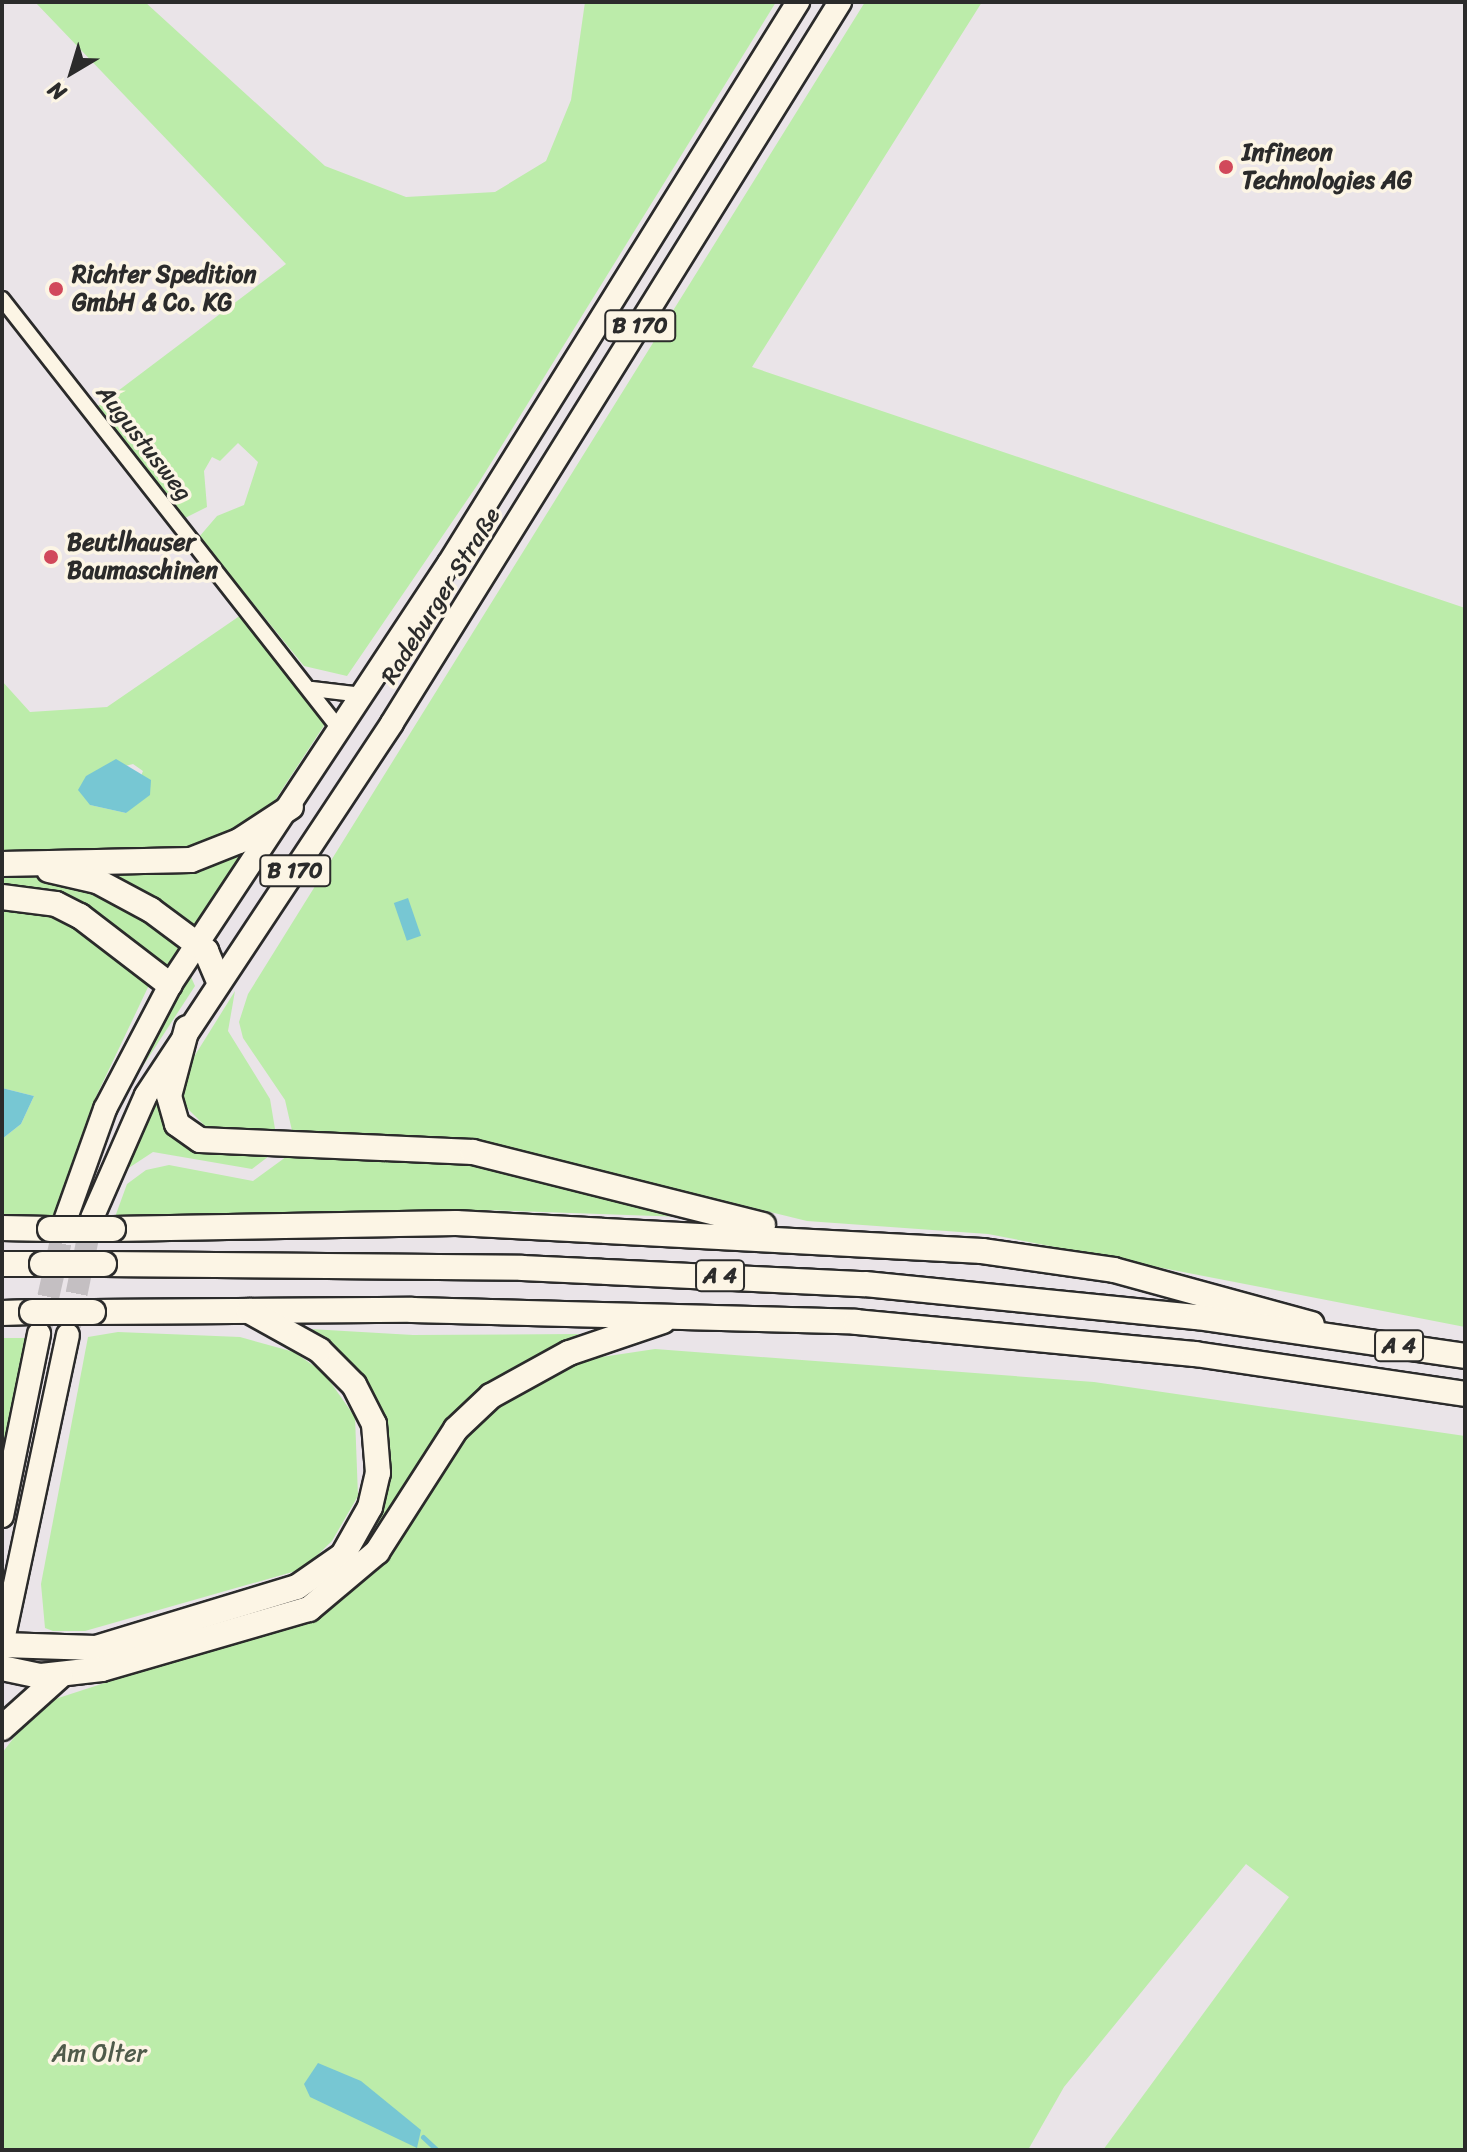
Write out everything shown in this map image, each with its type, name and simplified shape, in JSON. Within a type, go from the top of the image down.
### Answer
[{"type":"highway","points":[[3,864],[191,860],[239,841],[291,807]]},
{"type":"highway","points":[[3,864],[97,881],[198,943],[219,981]]},
{"type":"highway","points":[[2,897],[56,904],[80,916],[170,985]]},
{"type":"highway","points":[[187,1028],[169,1096],[177,1124],[215,1145],[506,1158],[819,1239]]},
{"type":"highway","points":[[2,1228],[102,1223],[456,1223],[819,1239],[1102,1268],[1288,1313],[1334,1335]]},
{"type":"highway","name":"A 4","points":[[2,1264],[703,1275],[1017,1296],[1334,1335],[1465,1356]]},
{"type":"highway","points":[[2,1645],[76,1651],[131,1638],[297,1587],[350,1545],[378,1473],[374,1424],[354,1385],[319,1350],[247,1309]]},
{"type":"highway","name":"A 4","points":[[2,1313],[36,1323],[93,1312],[247,1309],[676,1316],[1022,1336],[1465,1394]]},
{"type":"highway","points":[[2,1668],[60,1676],[268,1625],[322,1601],[377,1552],[456,1429],[491,1396],[569,1353],[676,1316]]},
{"type":"highway","points":[[2,1728],[60,1676]]},
{"type":"main road","name":"Radeburger Straße","points":[[58,1224],[105,1109],[170,985],[341,731],[798,2]]},
{"type":"main road","name":"Radeburger Straße","points":[[102,1223],[111,1162],[187,1028],[392,723],[840,2]]},
{"type":"main road","points":[[2,1516],[36,1323]]},
{"type":"main road","points":[[2,1645],[68,1335]]},
{"type":"street","name":"Augustusweg","points":[[2,299],[311,688],[341,731]]},
{"type":"street","points":[[311,688],[363,695]]},
{"type":"green space","points":[[35,2],[145,2],[325,166],[406,197],[495,192],[546,161],[571,100],[585,2],[776,2],[478,484],[347,676],[304,666],[199,537],[217,516],[244,505],[258,462],[238,443],[220,461],[212,457],[204,471],[207,507],[185,518],[98,406],[286,264]]},
{"type":"green space","points":[[865,2],[982,2],[752,367],[1465,608],[1465,1327],[988,1234],[807,1221],[479,1141],[293,1135],[285,1100],[243,1038],[239,1022],[248,994]]},
{"type":"green space","points":[[241,615],[325,724],[270,808],[211,849],[2,854],[2,681],[30,712],[107,707]],"holes":[[[133,764],[143,771],[126,813],[90,805],[86,776]]]},
{"type":"green space","points":[[261,835],[197,930],[100,870]]},
{"type":"green space","points":[[45,873],[107,892],[185,947],[169,969],[65,899],[2,888],[2,875]]},
{"type":"green space","points":[[2,906],[70,920],[150,983],[93,1103],[53,1217],[2,1220],[2,1139],[21,1124],[34,1096],[2,1088]]},
{"type":"green space","points":[[191,977],[195,986],[128,1089],[144,1051]]},
{"type":"green space","points":[[235,991],[228,1031],[270,1099],[276,1135],[208,1129],[183,1104],[187,1068]]},
{"type":"green space","points":[[161,1092],[169,1123],[273,1153],[252,1169],[153,1152],[118,1175]]},
{"type":"green space","points":[[290,1154],[461,1160],[684,1217],[489,1210],[115,1217],[127,1184],[146,1170],[169,1165],[253,1181]]},
{"type":"green space","points":[[310,1329],[413,1335],[579,1334],[510,1369],[450,1417],[359,1556],[388,1477],[383,1419],[356,1367]]},
{"type":"green space","points":[[118,1332],[240,1337],[294,1352],[324,1373],[355,1417],[358,1496],[332,1541],[303,1569],[85,1631],[53,1631],[45,1628],[41,1584],[88,1337]]},
{"type":"green space","points":[[2,1338],[26,1338],[2,1455]]},
{"type":"green space","name":"Am Olter","points":[[655,1349],[1094,1382],[1465,1436],[1465,2150],[1103,2150],[1289,1897],[1246,1864],[1064,2087],[1028,2150],[2,2150],[2,1753],[40,1704],[328,1610],[376,1569],[453,1447],[490,1408],[575,1361]]},
{"type":"water","points":[[116,759],[151,780],[150,795],[126,813],[90,805],[78,790],[86,776]]},
{"type":"water","points":[[408,898],[421,936],[407,941],[394,903]]},
{"type":"water","points":[[2,1088],[34,1096],[21,1124],[2,1139]]},
{"type":"water","points":[[318,2063],[361,2081],[421,2130],[417,2148],[310,2097],[304,2084]]},
{"type":"waterway","points":[[423,2137],[437,2150]]},
{"type":"tunnel","points":[[41,1329],[66,1218]]},
{"type":"tunnel","points":[[70,1326],[92,1218]]},
{"type":"place","name":"Infineon Technologies AG","points":[[1226,167]]},
{"type":"place","name":"Richter Spedition GmbH & Co. KG","points":[[56,289]]},
{"type":"place","name":"Beutlhauser Baumaschinen","points":[[51,557]]}]
